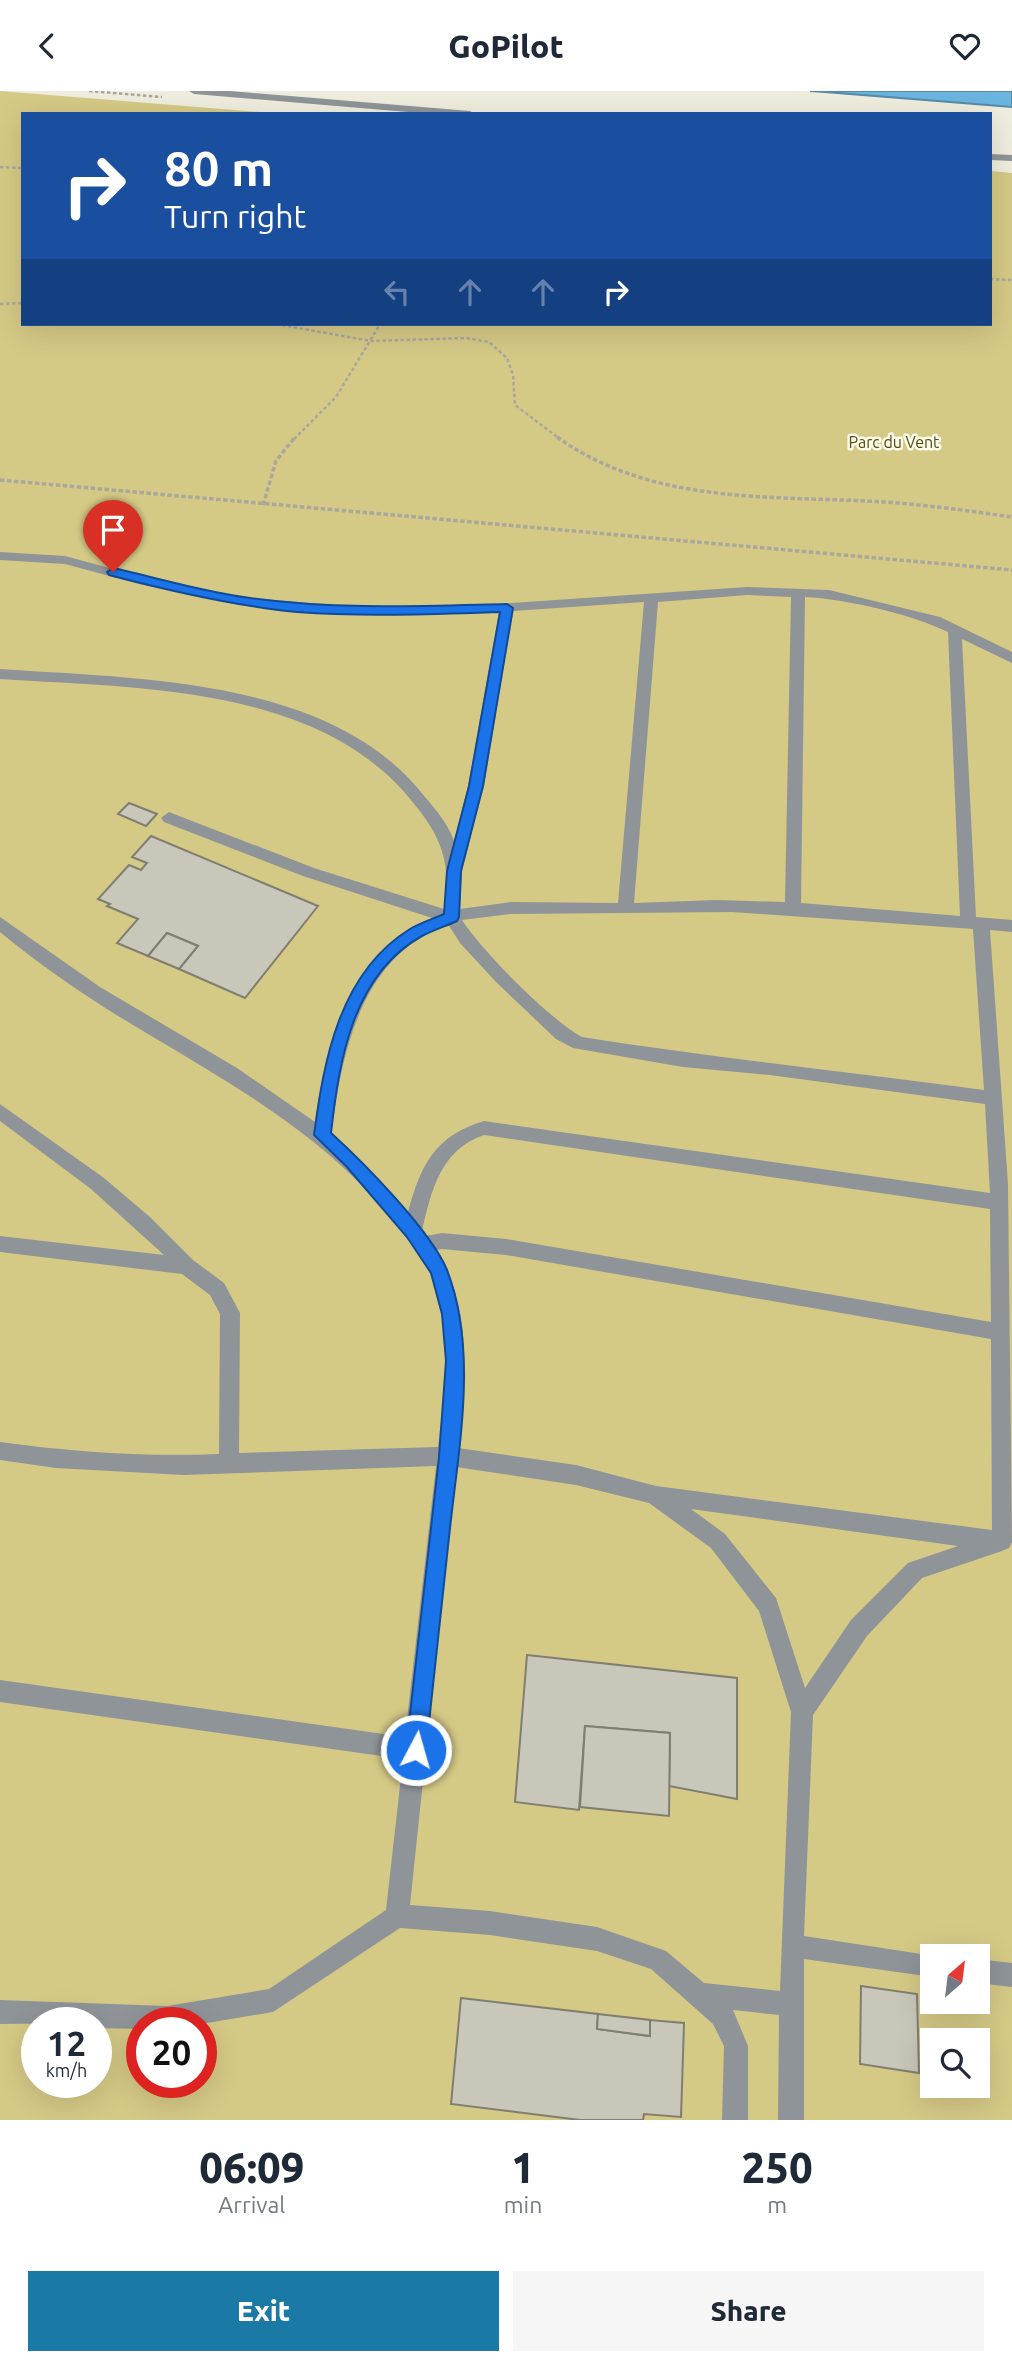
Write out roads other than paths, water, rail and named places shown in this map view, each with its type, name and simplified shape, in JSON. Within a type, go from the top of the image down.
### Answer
[{"type":"street","points":[[194,91],[446,112]]},
{"type":"street","points":[[992,157],[1012,158]]},
{"type":"street","points":[[0,556],[65,560],[247,602],[299,608],[400,611],[507,608],[651,597],[798,591],[878,603],[935,620],[1012,658]]},
{"type":"street","points":[[793,909],[798,591]]},
{"type":"street","points":[[626,908],[651,597]]},
{"type":"street","points":[[507,608],[476,786],[454,871],[452,917],[466,939],[502,977],[562,1034],[579,1043],[642,1054],[993,1098]]},
{"type":"street","points":[[955,629],[974,923],[1003,1192],[1000,1332],[1007,1542]]},
{"type":"street","points":[[0,674],[128,682],[220,695],[253,702],[326,727],[365,748],[399,774],[441,827],[454,871]]},
{"type":"street","points":[[169,818],[313,876],[385,900],[452,917]]},
{"type":"street","points":[[322,1135],[330,1073],[344,1022],[367,980],[389,955],[415,933],[452,917],[497,909],[729,906],[1012,926]]},
{"type":"street","points":[[0,923],[30,948],[153,1029],[205,1057],[322,1135],[353,1163],[417,1238],[439,1271],[450,1314],[455,1361],[448,1457],[397,1916]]},
{"type":"street","points":[[0,1111],[112,1194],[153,1230],[186,1266],[217,1289],[230,1313],[229,1463]]},
{"type":"street","points":[[417,1238],[422,1191],[429,1173],[444,1149],[468,1131],[484,1128],[1003,1192]]},
{"type":"street","points":[[417,1238],[506,1247],[1000,1332]]},
{"type":"street","points":[[0,1244],[186,1266]]},
{"type":"street","points":[[0,1451],[56,1459],[184,1465],[448,1457],[576,1475],[654,1495],[1007,1542]]},
{"type":"street","points":[[654,1495],[718,1541],[768,1605],[802,1711],[792,1946],[791,2120]]},
{"type":"street","points":[[802,1711],[859,1628],[915,1570],[1007,1542]]},
{"type":"street","points":[[0,1691],[416,1750]]},
{"type":"street","points":[[0,2012],[167,2018],[273,2000],[397,1916],[489,1923],[597,1939],[658,1959],[722,2015],[736,2046],[735,2120]]},
{"type":"street","points":[[792,1946],[920,1963]]},
{"type":"street","points":[[990,1972],[1012,1975]]},
{"type":"street","points":[[701,1995],[791,2004]]},
{"type":"water","points":[[810,91],[1012,91],[1012,107],[825,92]]},
{"type":"park label","name":"Parc du Vent","points":[[894,442]]}]
